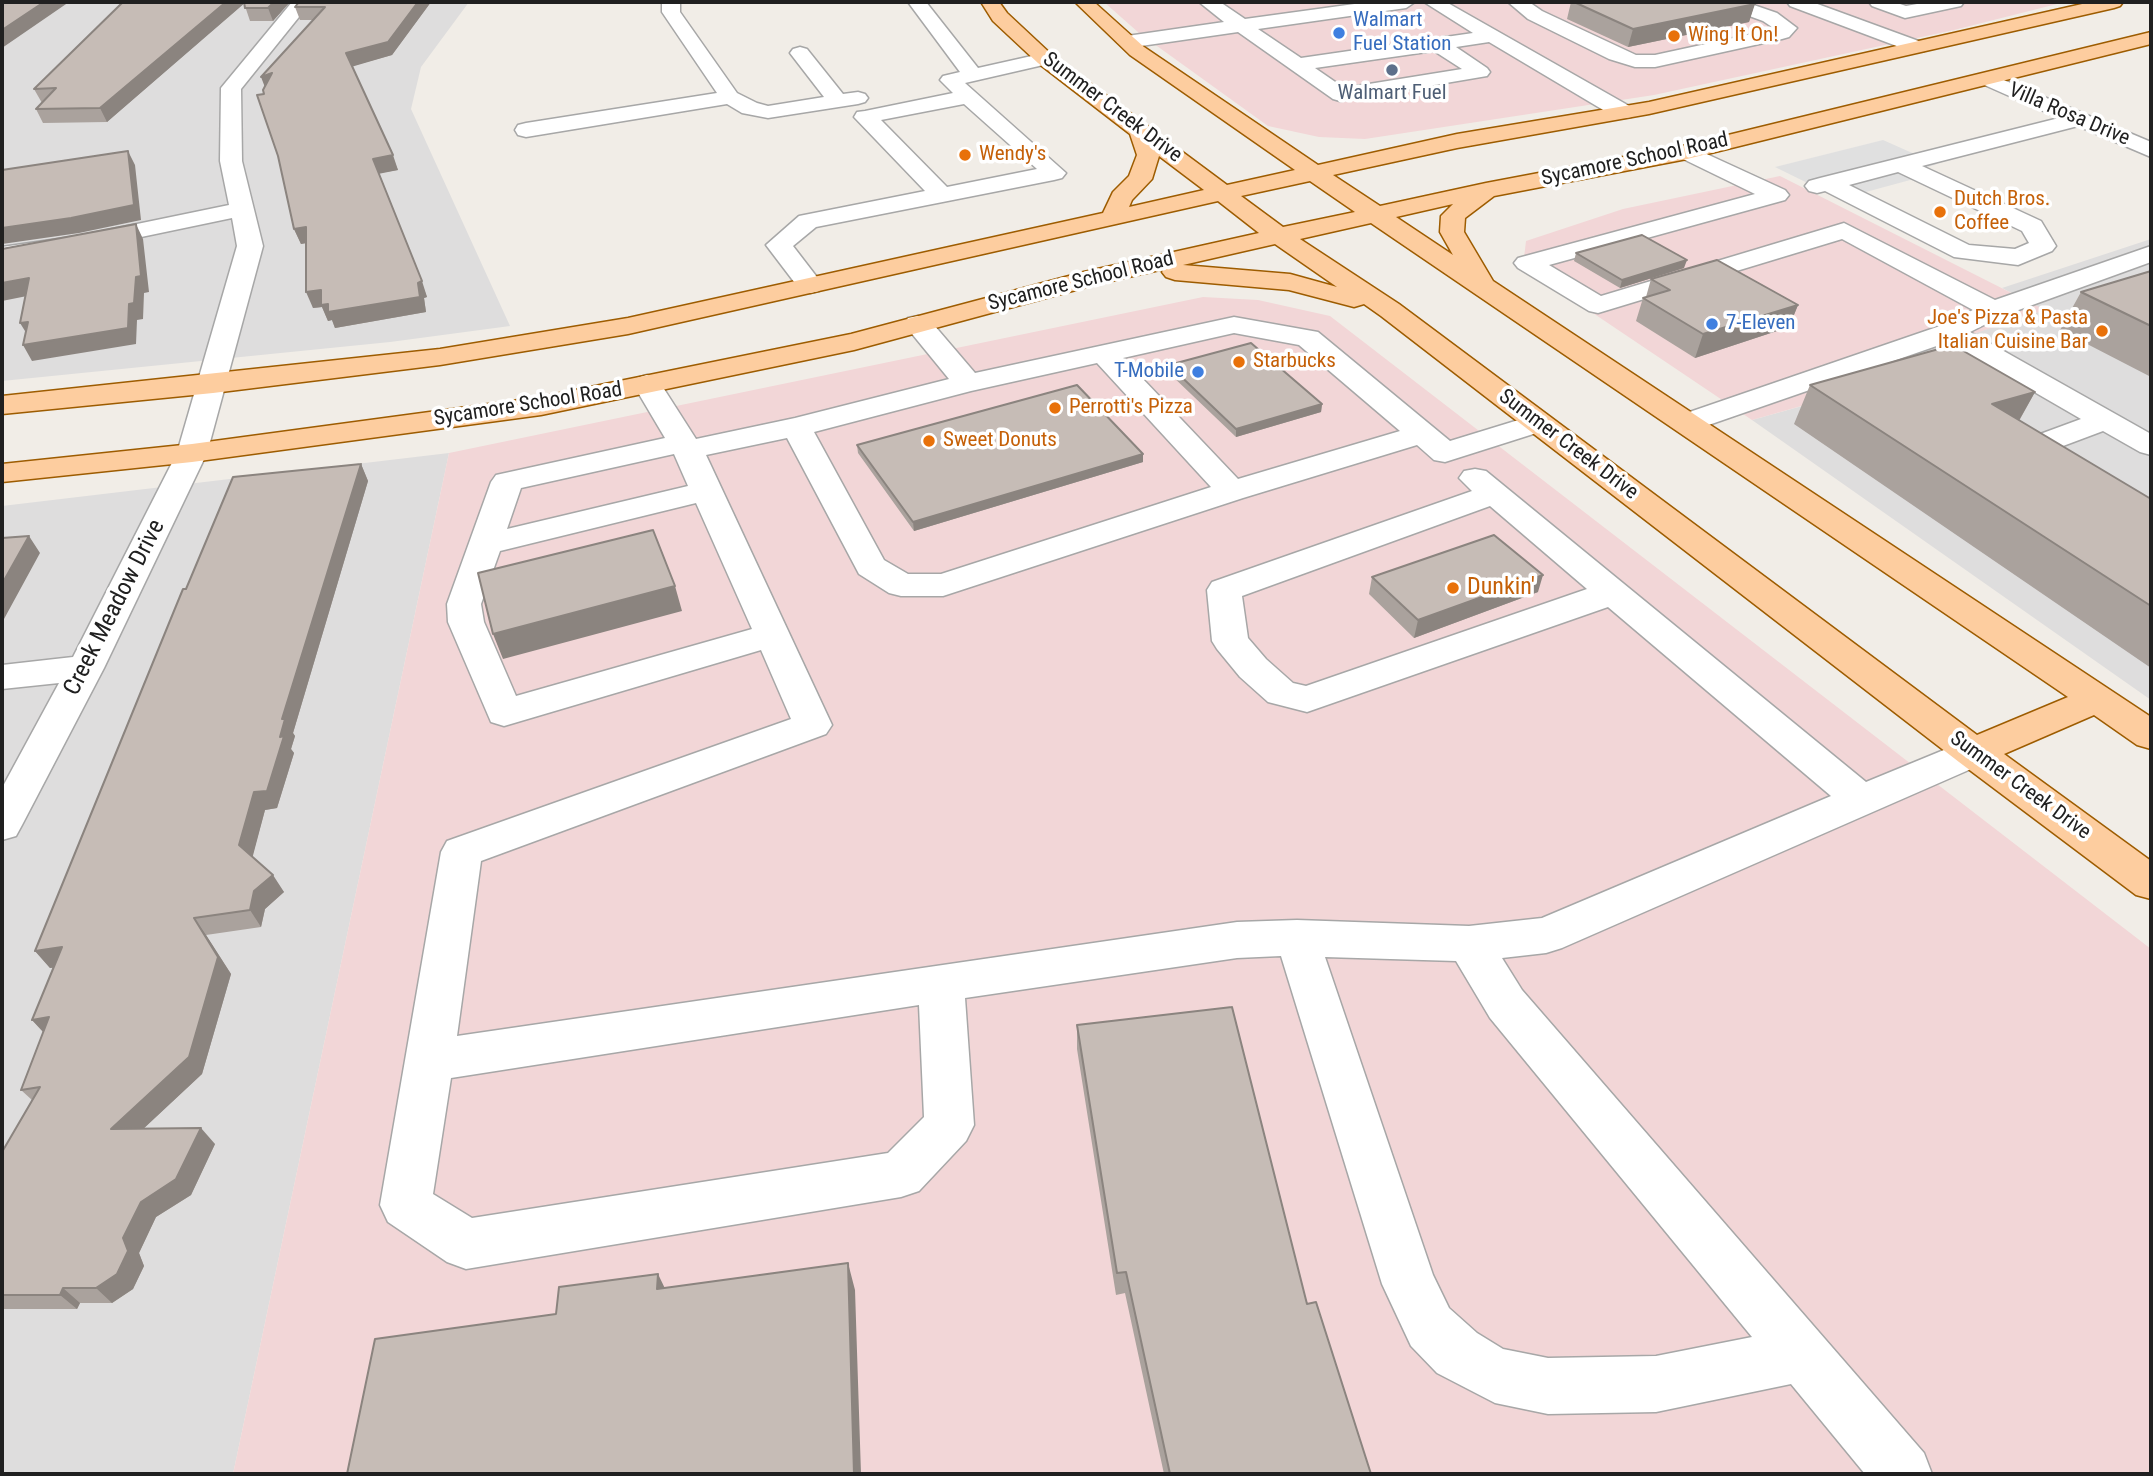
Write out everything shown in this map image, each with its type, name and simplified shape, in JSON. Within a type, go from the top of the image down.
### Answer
[{"type":"main road","name":"Summer Creek Drive","points":[[990,2],[1000,17],[1045,59],[1279,236],[1390,310],[1973,752],[2151,883]]},
{"type":"main road","points":[[1084,2],[1127,42],[1244,126],[2151,735]]},
{"type":"main road","name":"Sycamore School Road","points":[[2,405],[213,384],[518,344],[628,326],[1457,141],[1623,112],[2114,2]]},
{"type":"main road","name":"Sycamore School Road","points":[[2,473],[192,453],[541,406],[854,342],[1093,277],[1486,190],[1687,152],[2151,38]]},
{"type":"main road","points":[[1916,47],[1987,79]]},
{"type":"main road","points":[[1244,126],[1283,139],[1306,143]]},
{"type":"main road","points":[[1113,217],[1121,197],[1140,179],[1148,155],[1140,130]]},
{"type":"main road","points":[[1332,146],[1354,148],[1457,141]]},
{"type":"main road","points":[[1485,288],[1470,258],[1452,232],[1453,216],[1486,190]]},
{"type":"main road","points":[[1093,277],[1182,272],[1243,276],[1290,282],[1390,310]]},
{"type":"main road","points":[[1973,752],[2098,699]]},
{"type":"street","name":"Creek Meadow Drive","points":[[2,825],[86,668],[192,453],[250,246],[232,161],[231,88],[302,2]]},
{"type":"street","points":[[671,2],[671,12],[730,97],[750,108],[768,112],[963,84]]},
{"type":"street","points":[[810,285],[779,245],[808,221],[937,190],[1054,173],[998,126],[963,84],[917,2]]},
{"type":"street","points":[[1208,2],[1340,95],[1480,72],[1437,44]]},
{"type":"street","points":[[1284,2],[1304,16]]},
{"type":"street","points":[[1127,42],[1363,5],[1406,2]]},
{"type":"street","points":[[1433,2],[1623,112]]},
{"type":"street","points":[[1521,4],[1546,2]]},
{"type":"street","points":[[1521,4],[1535,15],[1616,55],[1635,61],[1655,61],[1782,33],[1787,28],[1770,17],[1728,2]]},
{"type":"street","points":[[1796,2],[1916,47]]},
{"type":"street","points":[[1819,10],[1872,2]]},
{"type":"street","points":[[1878,2],[1905,12],[1955,2]]},
{"type":"street","points":[[1297,65],[1493,36]]},
{"type":"street","points":[[800,53],[838,101]]},
{"type":"street","points":[[937,190],[865,117],[1045,59]]},
{"type":"street","name":"Villa Rosa Drive","points":[[1987,79],[2151,150]]},
{"type":"street","points":[[526,130],[730,97]]},
{"type":"street","points":[[937,190],[935,166],[903,127],[913,121],[956,114],[976,116],[998,126]]},
{"type":"street","points":[[1844,230],[1598,305],[1527,263],[1796,205],[1828,183],[2080,119]]},
{"type":"street","points":[[1687,152],[1796,205],[1993,310]]},
{"type":"street","points":[[1828,183],[1963,252],[2018,257],[2043,246],[2032,226],[1899,164]]},
{"type":"street","points":[[2,256],[242,209]]},
{"type":"street","points":[[1686,423],[1950,332],[1993,310],[2151,254]]},
{"type":"street","points":[[918,324],[968,383]]},
{"type":"street","points":[[772,635],[503,713],[466,622],[464,604],[507,482],[796,427],[968,383],[1234,325],[1308,338],[1862,800]]},
{"type":"street","points":[[1950,332],[2151,446]]},
{"type":"street","points":[[1104,354],[1232,491]]},
{"type":"street","points":[[647,384],[685,446],[813,725],[462,852],[407,1205],[466,1244],[901,1174],[948,1125],[941,983]]},
{"type":"street","points":[[2073,484],[2039,463],[2031,454],[2035,446],[2106,420]]},
{"type":"street","points":[[796,427],[871,567],[901,585],[943,585],[1232,491],[1433,443],[1538,423]]},
{"type":"street","points":[[485,544],[706,491]]},
{"type":"street","points":[[1494,494],[1224,590],[1230,641],[1253,668],[1281,693],[1307,699],[1612,593]]},
{"type":"street","points":[[2,677],[86,668]]},
{"type":"street","points":[[430,1061],[1237,940],[1297,938],[1469,944],[1546,935],[1973,752]]},
{"type":"street","points":[[1297,938],[1409,1284],[1430,1326],[1457,1353],[1495,1375],[1548,1386],[1656,1384],[1802,1354]]},
{"type":"street","points":[[1469,944],[1506,1004],[1903,1474]]},
{"type":"shaded area","points":[[2,2],[469,2],[421,67],[411,109],[510,326],[390,342],[2,381]]},
{"type":"shaded area","points":[[1104,2],[2065,2],[1954,30],[1654,95],[1365,139],[1319,137],[1268,126],[1139,33]]},
{"type":"shaded area","points":[[1883,140],[1937,164],[1925,168],[1936,173],[1840,199],[1775,167]]},
{"type":"shaded area","points":[[1780,176],[2045,310],[1895,360],[1914,374],[1752,420],[1523,266],[1526,241],[1623,209]]},
{"type":"shaded area","points":[[2151,239],[2151,700],[1752,420],[1913,375],[1894,360],[2044,310],[2002,288]]},
{"type":"shaded area","points":[[1203,297],[1258,300],[1330,316],[2151,949],[2151,1474],[233,1474],[449,453]]},
{"type":"shaded area","points":[[449,453],[233,1474],[2,1474],[2,506]]},
{"type":"building","points":[[2,2],[44,2],[2,30]]},
{"type":"building","points":[[123,2],[226,2],[100,108],[36,109],[56,88],[34,89]]},
{"type":"building","points":[[244,2],[274,2],[268,8],[245,8]]},
{"type":"building","points":[[299,2],[418,2],[388,42],[346,53],[393,155],[373,159],[422,281],[418,283],[420,297],[328,312],[328,304],[321,305],[321,290],[306,292],[306,227],[294,229],[278,156],[257,95],[264,94],[263,90],[272,73],[261,77],[325,7],[295,7]]},
{"type":"building","points":[[1574,2],[1755,2],[1755,4],[1633,29]]},
{"type":"building","points":[[128,151],[134,205],[2,228],[2,170]]},
{"type":"building","points":[[136,224],[141,276],[136,277],[134,303],[129,304],[128,328],[23,345],[28,322],[20,323],[29,278],[2,283],[2,249]]},
{"type":"building","points":[[1642,235],[1687,260],[1622,280],[1576,253]]},
{"type":"building","points":[[1717,260],[1798,305],[1703,334],[1643,298],[1670,290],[1651,279]]},
{"type":"building","points":[[2151,271],[2151,326],[2081,292]]},
{"type":"building","points":[[1251,343],[1322,404],[1236,429],[1169,365]]},
{"type":"building","points":[[1953,345],[2035,392],[1992,404],[2151,499],[2151,606],[1810,385]]},
{"type":"building","points":[[1077,385],[1143,454],[913,522],[857,445]]},
{"type":"building","points":[[361,464],[282,719],[285,719],[280,737],[284,736],[267,791],[254,792],[239,845],[273,875],[254,891],[250,910],[194,918],[218,957],[189,1057],[111,1129],[201,1128],[176,1179],[141,1202],[123,1238],[128,1251],[117,1274],[96,1288],[63,1288],[60,1295],[2,1295],[2,1152],[40,1087],[21,1090],[49,1017],[32,1020],[62,947],[35,951],[183,589],[186,589],[233,477]]},
{"type":"building","points":[[653,530],[675,586],[493,634],[478,573]]},
{"type":"building","points":[[1494,535],[1543,575],[1418,620],[1372,577]]},
{"type":"building","points":[[29,536],[2,584],[2,538]]},
{"type":"building","points":[[1232,1007],[1307,1304],[1316,1302],[1371,1474],[1170,1474],[1126,1272],[1117,1273],[1077,1025]]},
{"type":"building","points":[[848,1263],[854,1474],[347,1474],[375,1339],[556,1314],[559,1287],[658,1274],[657,1289]]},
{"type":"place","name":"Walmart Fuel Station","points":[[1339,33]]},
{"type":"place","name":"Wing It On!","points":[[1674,36]]},
{"type":"place","name":"Walmart Fuel","points":[[1392,70]]},
{"type":"place","name":"Wendy's","points":[[965,155]]},
{"type":"place","name":"Dutch Bros. Coffee","points":[[1940,212]]},
{"type":"place","name":"7-Eleven","points":[[1712,324]]},
{"type":"place","name":"Joe's Pizza & Pasta Italian Cuisine Bar","points":[[2102,331]]},
{"type":"place","name":"Starbucks","points":[[1239,362]]},
{"type":"place","name":"T-Mobile","points":[[1198,372]]},
{"type":"place","name":"Perrotti's Pizza","points":[[1055,408]]},
{"type":"place","name":"Sweet Donuts","points":[[929,441]]},
{"type":"place","name":"Dunkin'","points":[[1453,588]]}]
